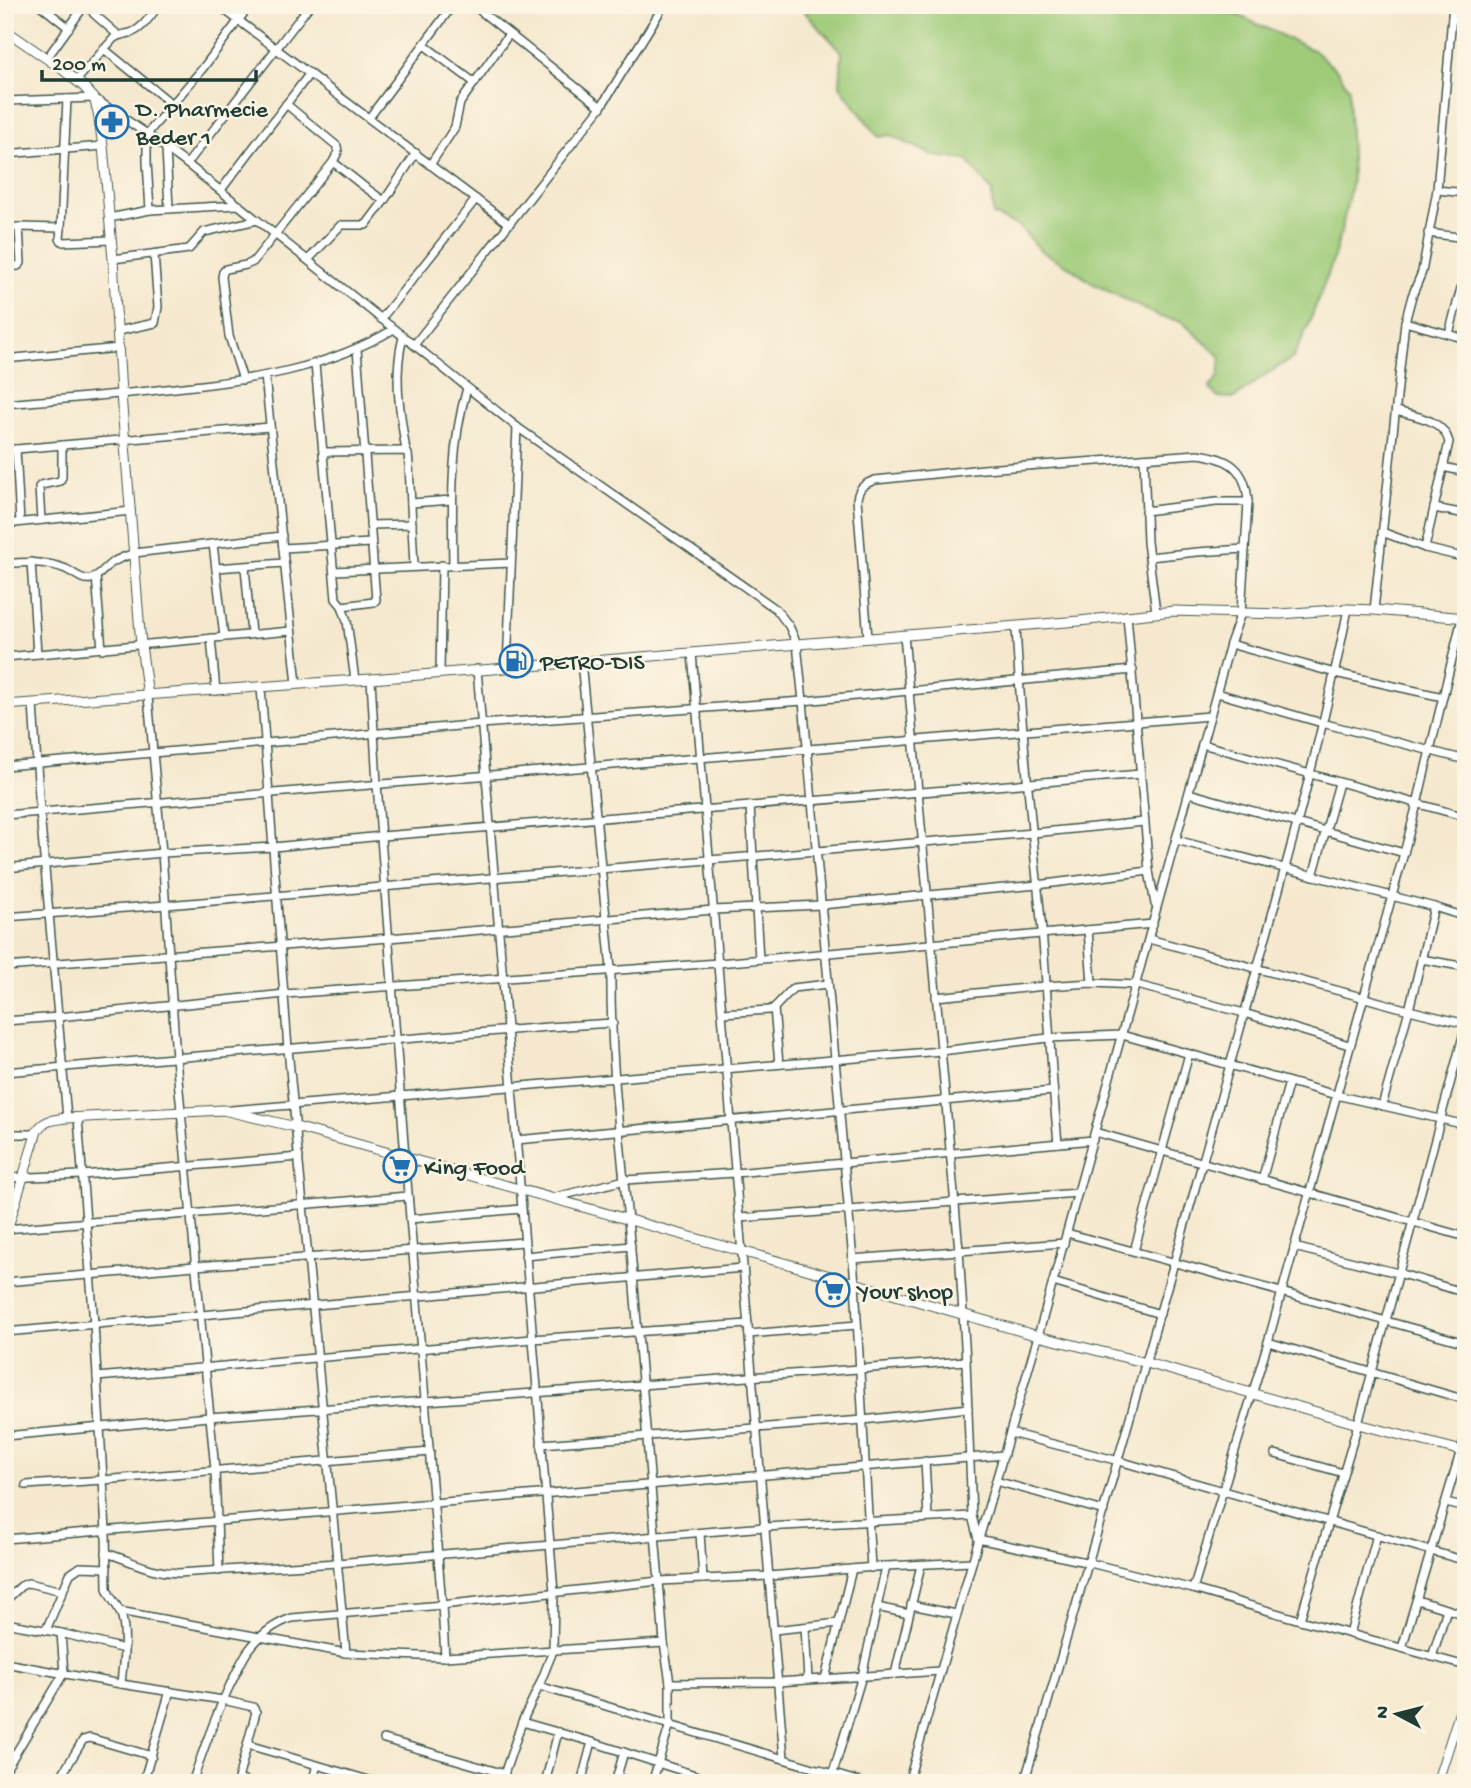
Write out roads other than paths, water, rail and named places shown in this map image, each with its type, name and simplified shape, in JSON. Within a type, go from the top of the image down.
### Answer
[{"type":"street","points":[[40,5],[69,28]]},
{"type":"street","points":[[47,58],[87,5],[118,35]]},
{"type":"street","points":[[76,81],[118,35],[130,33],[142,26],[159,5]]},
{"type":"street","points":[[218,5],[509,224]]},
{"type":"street","points":[[150,211],[147,134],[250,5]]},
{"type":"street","points":[[187,164],[310,5]]},
{"type":"street","points":[[369,118],[453,5]]},
{"type":"street","points":[[473,5],[601,107]]},
{"type":"street","points":[[414,345],[601,107],[664,5]]},
{"type":"street","points":[[1374,610],[1405,323],[1422,272],[1437,190],[1453,5]]},
{"type":"street","points":[[1452,18],[1466,22]]},
{"type":"street","points":[[5,30],[47,58],[94,98],[221,190],[517,427],[776,609],[789,626],[797,644],[803,701],[855,1283],[871,1568]]},
{"type":"street","points":[[430,164],[455,127],[460,103],[509,34]]},
{"type":"street","points":[[424,45],[475,83]]},
{"type":"street","points":[[104,49],[173,104]]},
{"type":"street","points":[[221,190],[310,73]]},
{"type":"street","points":[[5,100],[94,98]]},
{"type":"street","points":[[94,98],[103,146],[113,259],[141,645],[154,754],[176,1058],[215,1470],[219,1570]]},
{"type":"street","points":[[67,99],[60,239],[63,242],[111,240]]},
{"type":"street","points":[[243,380],[229,336],[222,274],[226,270],[253,262],[333,162],[338,152],[337,146],[286,104]]},
{"type":"street","points":[[5,154],[103,146]]},
{"type":"street","points":[[166,148],[169,209]]},
{"type":"street","points":[[308,260],[341,225],[366,225],[416,153]]},
{"type":"street","points":[[333,162],[384,201]]},
{"type":"street","points":[[1437,190],[1466,193]]},
{"type":"street","points":[[381,319],[476,199]]},
{"type":"street","points":[[109,218],[169,209],[239,205]]},
{"type":"street","points":[[113,259],[189,249],[204,232],[257,220]]},
{"type":"street","points":[[5,228],[61,228]]},
{"type":"street","points":[[5,267],[18,266],[21,263],[19,228]]},
{"type":"street","points":[[1428,233],[1466,239]]},
{"type":"street","points":[[118,331],[155,323],[158,307],[154,254]]},
{"type":"street","points":[[1448,334],[1462,297],[1466,269]]},
{"type":"street","points":[[1405,323],[1466,339]]},
{"type":"street","points":[[5,404],[121,394],[265,376],[315,364],[357,349],[394,329]]},
{"type":"street","points":[[404,337],[397,368],[397,391],[409,464],[414,566]]},
{"type":"street","points":[[5,359],[119,348]]},
{"type":"street","points":[[342,606],[376,600],[357,349]]},
{"type":"street","points":[[315,364],[336,599],[342,606],[347,621],[355,680]]},
{"type":"street","points":[[265,376],[297,684]]},
{"type":"street","points":[[453,565],[452,500],[456,436],[467,387]]},
{"type":"street","points":[[1395,411],[1434,423],[1444,430],[1449,442],[1425,548]]},
{"type":"street","points":[[5,450],[270,427]]},
{"type":"street","points":[[507,667],[517,427]]},
{"type":"street","points":[[41,520],[39,487],[60,481],[62,445]]},
{"type":"street","points":[[16,449],[20,522]]},
{"type":"street","points":[[324,452],[406,451]]},
{"type":"street","points":[[868,638],[857,499],[865,484],[875,480],[969,470],[1198,454],[1227,462],[1243,477],[1247,486],[1241,613],[1230,644],[1038,1336],[908,1783]]},
{"type":"street","points":[[1144,458],[1145,511],[1156,612]]},
{"type":"street","points":[[1443,467],[1466,472]]},
{"type":"street","points":[[411,503],[452,500]]},
{"type":"street","points":[[1145,511],[1216,502],[1248,502]]},
{"type":"street","points":[[1434,508],[1466,514]]},
{"type":"street","points":[[5,524],[131,511]]},
{"type":"street","points":[[370,525],[412,524]]},
{"type":"street","points":[[1381,531],[1425,548],[1466,558]]},
{"type":"street","points":[[5,564],[45,563],[65,569],[83,579],[90,579],[112,562],[134,553],[282,536]]},
{"type":"street","points":[[283,548],[371,543]]},
{"type":"street","points":[[213,544],[225,637]]},
{"type":"street","points":[[1149,557],[1245,549]]},
{"type":"street","points":[[32,562],[37,654]]},
{"type":"street","points":[[216,568],[285,563]]},
{"type":"street","points":[[334,571],[512,564]]},
{"type":"street","points":[[440,672],[442,565]]},
{"type":"street","points":[[245,567],[251,634]]},
{"type":"street","points":[[96,576],[102,649]]},
{"type":"street","points":[[1024,1783],[1090,1563],[1257,968],[1310,774],[1348,609]]},
{"type":"street","points":[[5,705],[371,679],[1079,621],[1156,612],[1280,614],[1348,609],[1464,618],[1418,804],[1268,1342],[1193,1589]]},
{"type":"street","points":[[1127,615],[1144,822],[1156,908]]},
{"type":"street","points":[[1016,626],[1058,1143]]},
{"type":"street","points":[[5,657],[291,631]]},
{"type":"street","points":[[904,635],[959,1250],[972,1516],[978,1539]]},
{"type":"street","points":[[211,638],[216,691]]},
{"type":"street","points":[[1230,644],[1335,673],[1443,697]]},
{"type":"street","points":[[692,653],[784,1758]]},
{"type":"street","points":[[581,661],[607,919],[615,1077],[644,1385],[664,1643],[670,1684],[670,1724],[652,1783]]},
{"type":"street","points":[[477,669],[554,1592],[553,1651],[522,1722],[501,1783]]},
{"type":"street","points":[[5,766],[481,724],[803,701],[1133,670]]},
{"type":"street","points":[[371,679],[405,1157],[445,1657]]},
{"type":"street","points":[[261,687],[288,1049],[346,1653]]},
{"type":"street","points":[[1217,693],[1466,761]]},
{"type":"street","points":[[33,704],[48,914],[67,1118]]},
{"type":"street","points":[[5,815],[1210,716]]},
{"type":"street","points":[[1202,744],[1466,817]]},
{"type":"street","points":[[5,868],[1141,774]]},
{"type":"street","points":[[1314,876],[1339,783]]},
{"type":"street","points":[[1189,793],[1404,853]]},
{"type":"street","points":[[750,806],[759,959]]},
{"type":"street","points":[[5,917],[1144,822]]},
{"type":"street","points":[[1176,840],[1466,917]]},
{"type":"street","points":[[5,967],[281,947],[713,910],[821,905],[1037,885],[1149,871]]},
{"type":"street","points":[[1382,1106],[1434,907]]},
{"type":"street","points":[[5,1021],[285,994],[718,963],[1153,924]]},
{"type":"street","points":[[1088,930],[1092,983]]},
{"type":"street","points":[[1149,939],[1466,1025],[1358,1424],[1300,1620]]},
{"type":"street","points":[[1421,959],[1466,967]]},
{"type":"street","points":[[936,997],[1092,983],[1137,985],[1244,1013],[1349,1045]]},
{"type":"street","points":[[723,1013],[765,1011],[774,1008],[793,988],[828,984]]},
{"type":"street","points":[[774,1008],[779,1064]]},
{"type":"street","points":[[5,1072],[612,1023]]},
{"type":"street","points":[[408,1196],[86,1222],[6,1232],[36,1134],[44,1122],[51,1120],[223,1110],[941,1051],[1048,1038],[1122,1035],[1336,1095],[1466,1125]]},
{"type":"street","points":[[1134,1251],[1189,1054]]},
{"type":"street","points":[[1262,1180],[1289,1082]]},
{"type":"street","points":[[516,1140],[1053,1091]]},
{"type":"street","points":[[223,1110],[405,1157],[1038,1336],[1147,1363],[1358,1424],[1463,1451]]},
{"type":"street","points":[[78,1118],[94,1324],[109,1594],[122,1616],[124,1649],[121,1684]]},
{"type":"street","points":[[5,1134],[36,1134]]},
{"type":"street","points":[[552,1198],[625,1180],[735,1173],[1058,1143],[1094,1136],[1161,1151],[1466,1237]]},
{"type":"street","points":[[5,1178],[82,1175],[299,1157]]},
{"type":"street","points":[[739,1218],[1078,1194]]},
{"type":"street","points":[[410,1219],[521,1209]]},
{"type":"street","points":[[1067,1233],[1466,1343]]},
{"type":"street","points":[[5,1282],[524,1242]]},
{"type":"street","points":[[852,1259],[1064,1243]]},
{"type":"street","points":[[525,1256],[631,1246]]},
{"type":"street","points":[[1294,1247],[1466,1293]]},
{"type":"street","points":[[5,1332],[743,1268]]},
{"type":"street","points":[[1053,1282],[1160,1314]]},
{"type":"street","points":[[97,1377],[532,1339],[748,1324]]},
{"type":"street","points":[[749,1334],[857,1325]]},
{"type":"street","points":[[1268,1342],[1466,1400]]},
{"type":"street","points":[[5,1436],[323,1409],[966,1361]]},
{"type":"street","points":[[541,1444],[863,1420],[968,1408]]},
{"type":"street","points":[[1010,1433],[1119,1461],[1466,1560]]},
{"type":"street","points":[[1402,1648],[1463,1451],[1466,1433]]},
{"type":"street","points":[[26,1485],[430,1452]]},
{"type":"street","points":[[1275,1454],[1343,1473]]},
{"type":"street","points":[[5,1539],[1004,1455]]},
{"type":"street","points":[[925,1461],[928,1517]]},
{"type":"street","points":[[996,1482],[1104,1511]]},
{"type":"street","points":[[1446,1503],[1466,1508]]},
{"type":"street","points":[[106,1553],[152,1571],[178,1573],[337,1563],[765,1527],[972,1516]]},
{"type":"street","points":[[700,1533],[704,1579]]},
{"type":"street","points":[[1350,1634],[1377,1535]]},
{"type":"street","points":[[978,1539],[1193,1589],[1466,1666]]},
{"type":"street","points":[[192,1783],[223,1700],[246,1654],[260,1637],[292,1618],[442,1605],[659,1581],[972,1562]]},
{"type":"street","points":[[895,1674],[921,1565]]},
{"type":"street","points":[[833,1773],[862,1676],[886,1566]]},
{"type":"street","points":[[46,1630],[70,1574],[80,1567],[107,1568]]},
{"type":"street","points":[[825,1679],[852,1569]]},
{"type":"street","points":[[5,1601],[28,1583],[63,1591]]},
{"type":"street","points":[[1417,1600],[1466,1615]]},
{"type":"street","points":[[911,1605],[956,1614]]},
{"type":"street","points":[[877,1607],[909,1614]]},
{"type":"street","points":[[1432,1657],[1447,1609]]},
{"type":"street","points":[[119,1611],[346,1653],[445,1657],[664,1643]]},
{"type":"street","points":[[5,1623],[61,1633],[124,1649]]},
{"type":"street","points":[[774,1630],[839,1623]]},
{"type":"street","points":[[805,1627],[807,1680]]},
{"type":"street","points":[[5,1771],[64,1673],[61,1633]]},
{"type":"street","points":[[5,1663],[253,1707],[256,1712],[238,1781],[250,1783]]},
{"type":"street","points":[[670,1684],[778,1682],[940,1671]]},
{"type":"street","points":[[539,1686],[864,1783]]},
{"type":"street","points":[[143,1783],[170,1691]]},
{"type":"street","points":[[1437,1783],[1462,1719],[1466,1693]]},
{"type":"street","points":[[522,1722],[658,1762],[700,1780],[720,1783]]},
{"type":"street","points":[[545,1783],[558,1732]]},
{"type":"street","points":[[57,1783],[86,1738],[152,1756]]},
{"type":"street","points":[[384,1739],[505,1774]]},
{"type":"street","points":[[581,1783],[592,1742]]},
{"type":"street","points":[[248,1745],[355,1779],[379,1783]]},
{"type":"street","points":[[615,1783],[624,1752]]},
{"type":"street","points":[[312,1783],[317,1765]]},
{"type":"street","points":[[815,1783],[820,1769]]},
{"type":"place","name":"D. Pharmecie Beder 1","points":[[112,122]]},
{"type":"place","name":"PETRO-DIS","points":[[516,661]]},
{"type":"place","name":"King Food","points":[[400,1166]]},
{"type":"place","name":"Your shop","points":[[833,1290]]}]
